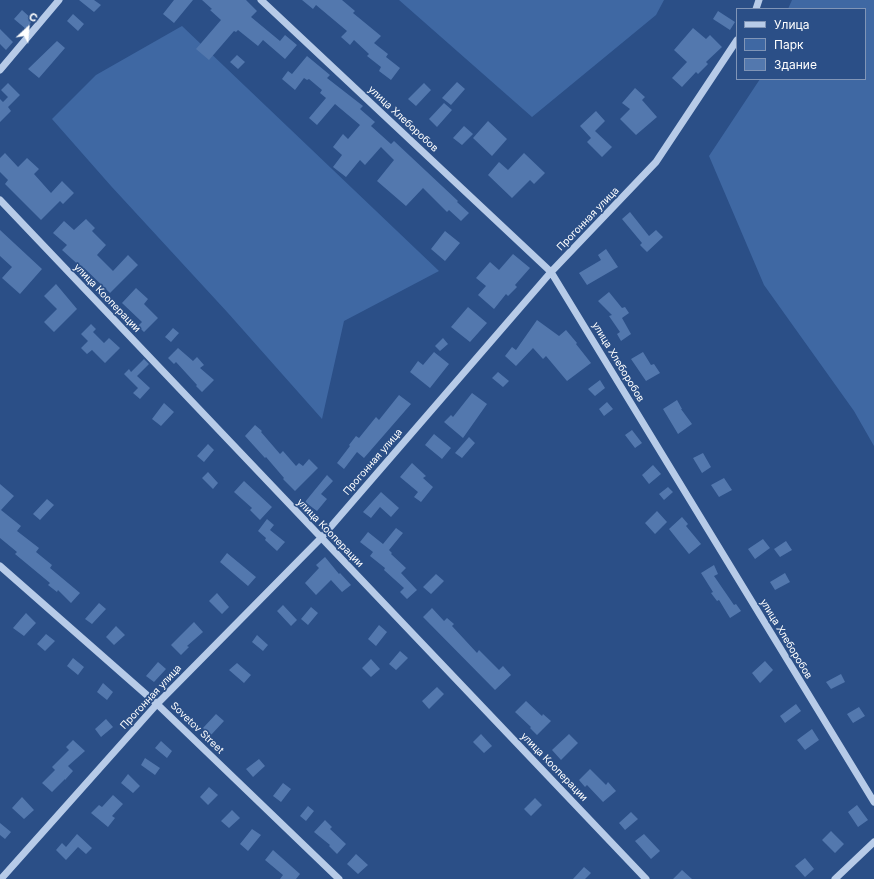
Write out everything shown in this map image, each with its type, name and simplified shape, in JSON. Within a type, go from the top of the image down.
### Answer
[{"type":"street","points":[[0,70],[59,0]]},
{"type":"street","name":"улица Хлеборобов","points":[[261,0],[551,272],[874,802]]},
{"type":"street","name":"Прогонная улица","points":[[1,879],[157,704],[321,538],[551,272],[656,162],[736,42]]},
{"type":"street","name":"улица Кооперации","points":[[0,200],[646,879]]},
{"type":"street","name":"Sovetov Street","points":[[0,566],[157,704],[339,879]]},
{"type":"street","points":[[835,879],[874,842]]},
{"type":"green space","points":[[399,0],[664,0],[656,15],[532,117]]},
{"type":"green space","points":[[792,0],[874,0],[874,446],[854,411],[764,285],[709,156],[759,80],[866,80],[866,8],[788,8]]},
{"type":"green space","points":[[182,26],[439,271],[344,321],[322,419],[52,119],[96,75]]},
{"type":"building","points":[[79,0],[94,0],[101,5],[94,12]]},
{"type":"building","points":[[174,0],[193,0],[174,23],[163,14]]},
{"type":"building","points":[[202,0],[246,0],[257,11],[251,17],[280,41],[285,35],[297,45],[285,59],[263,40],[258,46],[238,30],[236,32],[234,31],[209,60],[196,49],[221,20]]},
{"type":"building","points":[[302,0],[342,0],[355,11],[353,13],[381,36],[374,43],[388,54],[386,57],[400,68],[391,80],[379,71],[381,67],[367,56],[369,54],[354,40],[350,45],[341,37],[347,31],[316,5],[313,9]]},
{"type":"building","points":[[22,10],[33,20],[26,29],[14,19]]},
{"type":"building","points":[[718,11],[735,22],[730,30],[713,19]]},
{"type":"building","points":[[73,14],[84,24],[78,31],[67,21]]},
{"type":"building","points":[[693,28],[706,39],[710,35],[722,47],[706,62],[708,64],[698,74],[696,72],[682,87],[672,78],[687,62],[674,50]]},
{"type":"building","points":[[0,29],[13,42],[6,50],[0,44]]},
{"type":"building","points":[[57,41],[65,48],[39,78],[28,69]]},
{"type":"building","points":[[237,55],[245,62],[238,69],[230,62]]},
{"type":"building","points":[[307,56],[330,75],[327,78],[363,106],[360,109],[375,122],[371,126],[391,144],[394,141],[458,201],[457,202],[469,213],[461,221],[449,210],[447,212],[423,188],[406,206],[377,181],[394,160],[381,147],[365,165],[360,160],[346,177],[333,167],[342,155],[333,147],[343,134],[348,139],[360,125],[335,104],[317,125],[309,118],[326,98],[320,93],[322,90],[309,79],[307,80],[304,78],[295,90],[282,79],[288,71],[292,74]]},
{"type":"building","points":[[457,82],[465,89],[451,105],[442,98]]},
{"type":"building","points":[[8,83],[20,95],[8,107],[11,111],[0,122],[0,99],[3,102],[8,97],[1,90]]},
{"type":"building","points":[[424,83],[431,90],[416,106],[408,99]]},
{"type":"building","points":[[635,88],[645,97],[642,100],[657,117],[636,135],[620,119],[630,109],[622,103]]},
{"type":"building","points":[[444,103],[452,110],[437,127],[429,119]]},
{"type":"building","points":[[596,111],[605,121],[595,131],[612,147],[602,157],[587,142],[591,138],[580,126]]},
{"type":"building","points":[[488,121],[507,139],[492,156],[473,138]]},
{"type":"building","points":[[464,126],[473,134],[462,145],[453,138]]},
{"type":"building","points":[[5,153],[18,167],[27,158],[39,169],[34,174],[51,193],[62,181],[74,193],[63,204],[60,201],[41,220],[5,184],[8,180],[0,172],[0,158]]},
{"type":"building","points":[[524,153],[545,173],[534,184],[530,180],[512,198],[488,175],[499,162],[508,170]]},
{"type":"building","points":[[630,212],[649,236],[656,230],[663,237],[647,252],[640,245],[642,243],[622,219]]},
{"type":"building","points":[[86,219],[95,228],[92,231],[106,245],[97,255],[113,271],[128,255],[138,265],[110,293],[84,268],[83,269],[62,250],[67,245],[53,233],[64,221],[74,230]]},
{"type":"building","points":[[0,230],[42,269],[20,294],[2,278],[12,267],[0,256]]},
{"type":"building","points":[[445,231],[460,243],[445,261],[431,249]]},
{"type":"building","points":[[606,249],[618,267],[587,285],[579,273],[601,260],[598,255]]},
{"type":"building","points":[[513,254],[530,268],[515,285],[517,287],[508,296],[506,294],[494,309],[478,295],[486,286],[476,278],[490,262],[499,270]]},
{"type":"building","points":[[56,284],[77,309],[54,332],[44,322],[57,309],[44,296]]},
{"type":"building","points":[[136,288],[148,299],[144,304],[158,318],[144,332],[138,326],[142,322],[122,303]]},
{"type":"building","points":[[609,292],[622,308],[625,307],[629,313],[622,318],[631,334],[621,341],[617,334],[620,332],[609,316],[612,315],[598,301]]},
{"type":"building","points":[[468,307],[487,323],[470,342],[451,327]]},
{"type":"building","points":[[537,320],[559,336],[566,330],[591,363],[567,381],[546,356],[543,359],[533,348],[516,366],[505,356],[512,347],[516,350]]},
{"type":"building","points":[[91,324],[96,329],[93,332],[104,343],[109,338],[120,348],[105,363],[92,350],[87,354],[81,348],[88,341],[81,334]]},
{"type":"building","points":[[173,328],[179,333],[171,342],[165,337]]},
{"type":"building","points":[[443,338],[448,344],[440,351],[435,346]]},
{"type":"building","points":[[178,348],[193,361],[197,357],[204,365],[200,368],[214,380],[202,392],[176,362],[174,364],[168,358]]},
{"type":"building","points":[[434,352],[449,364],[430,388],[410,372],[418,361],[423,365]]},
{"type":"building","points":[[643,352],[651,365],[654,364],[660,373],[646,381],[631,359]]},
{"type":"building","points":[[144,359],[149,364],[137,376],[150,388],[140,399],[133,393],[138,388],[124,374],[129,369],[131,372]]},
{"type":"building","points":[[498,372],[509,381],[503,387],[492,378]]},
{"type":"building","points":[[600,380],[605,388],[595,396],[588,389]]},
{"type":"building","points":[[472,393],[487,404],[463,438],[444,422],[451,415],[453,417]]},
{"type":"building","points":[[399,395],[411,404],[364,458],[357,452],[344,469],[337,463],[350,446],[349,445],[356,436],[359,438],[376,417],[379,420]]},
{"type":"building","points":[[677,400],[681,409],[692,424],[678,434],[663,409]]},
{"type":"building","points":[[607,402],[613,409],[604,416],[599,409]]},
{"type":"building","points":[[164,403],[174,412],[161,426],[152,419]]},
{"type":"building","points":[[255,425],[262,431],[261,432],[280,454],[283,451],[296,466],[299,463],[303,466],[309,459],[318,468],[295,491],[283,479],[284,478],[266,457],[265,458],[245,436]]},
{"type":"building","points":[[632,430],[642,443],[635,448],[625,435]]},
{"type":"building","points":[[434,434],[451,448],[442,459],[425,445]]},
{"type":"building","points":[[469,437],[475,443],[462,458],[455,453]]},
{"type":"building","points":[[208,444],[214,450],[204,462],[197,456]]},
{"type":"building","points":[[703,453],[711,467],[702,473],[693,458]]},
{"type":"building","points":[[412,463],[426,476],[423,478],[433,487],[421,502],[414,497],[418,492],[400,477]]},
{"type":"building","points":[[653,465],[661,474],[649,484],[642,475]]},
{"type":"building","points":[[208,472],[218,483],[213,489],[202,478]]},
{"type":"building","points":[[327,475],[333,481],[321,494],[327,499],[317,511],[305,502]]},
{"type":"building","points":[[724,478],[732,490],[719,497],[711,485]]},
{"type":"building","points":[[244,481],[272,507],[260,520],[250,510],[252,508],[234,492]]},
{"type":"building","points":[[0,484],[14,496],[1,510],[21,526],[17,531],[39,548],[36,552],[52,565],[50,568],[80,593],[71,603],[58,590],[57,592],[48,585],[50,583],[15,554],[17,552],[0,538]]},
{"type":"building","points":[[668,487],[673,492],[664,500],[659,494]]},
{"type":"building","points":[[381,492],[399,508],[391,517],[380,507],[371,518],[363,512]]},
{"type":"building","points":[[47,499],[54,505],[40,520],[33,514]]},
{"type":"building","points":[[657,511],[667,522],[655,534],[645,523]]},
{"type":"building","points":[[682,517],[688,524],[686,526],[701,544],[689,554],[669,529]]},
{"type":"building","points":[[267,519],[274,525],[270,530],[285,542],[277,551],[258,531]]},
{"type":"building","points":[[396,528],[403,533],[389,550],[392,553],[391,554],[406,568],[401,573],[417,590],[407,599],[400,592],[404,588],[384,570],[385,568],[370,556],[373,552],[360,542],[368,532],[383,544]]},
{"type":"building","points":[[763,539],[770,548],[755,559],[748,549]]},
{"type":"building","points":[[786,541],[792,550],[780,557],[774,549]]},
{"type":"building","points":[[227,553],[256,577],[248,586],[220,562]]},
{"type":"building","points":[[325,557],[339,574],[340,573],[351,585],[342,592],[331,580],[316,595],[305,583],[319,568],[316,565]]},
{"type":"building","points":[[714,565],[718,574],[714,576],[734,605],[736,604],[741,611],[730,618],[719,600],[717,601],[711,593],[713,592],[701,573]]},
{"type":"building","points":[[785,573],[790,582],[775,590],[770,582]]},
{"type":"building","points":[[436,574],[444,581],[431,594],[423,587]]},
{"type":"building","points":[[217,593],[229,607],[222,614],[209,601]]},
{"type":"building","points":[[99,603],[106,609],[92,624],[85,619]]},
{"type":"building","points":[[283,605],[297,620],[291,626],[277,611]]},
{"type":"building","points":[[311,607],[318,613],[308,625],[301,619]]},
{"type":"building","points":[[432,608],[444,621],[447,618],[454,624],[452,626],[477,653],[479,650],[499,670],[503,666],[511,675],[495,690],[423,617]]},
{"type":"building","points":[[26,613],[36,623],[24,636],[13,628]]},
{"type":"building","points":[[194,622],[203,632],[187,646],[189,647],[181,655],[171,645]]},
{"type":"building","points":[[379,625],[387,632],[376,646],[368,639]]},
{"type":"building","points":[[116,626],[125,635],[114,645],[106,637]]},
{"type":"building","points":[[46,634],[55,641],[45,651],[37,644]]},
{"type":"building","points":[[257,635],[268,645],[263,651],[252,642]]},
{"type":"building","points":[[400,651],[408,658],[396,670],[389,664]]},
{"type":"building","points":[[73,658],[84,667],[78,675],[67,666]]},
{"type":"building","points":[[371,659],[380,669],[371,677],[362,668]]},
{"type":"building","points":[[765,661],[773,670],[760,683],[752,673]]},
{"type":"building","points":[[158,662],[166,669],[154,682],[146,676]]},
{"type":"building","points":[[237,663],[251,675],[244,683],[229,670]]},
{"type":"building","points":[[841,674],[845,682],[831,689],[826,682]]},
{"type":"building","points":[[103,683],[113,692],[107,700],[97,692]]},
{"type":"building","points":[[437,687],[444,694],[429,709],[422,701]]},
{"type":"building","points":[[526,701],[542,716],[543,714],[551,721],[537,735],[515,712]]},
{"type":"building","points":[[796,704],[801,711],[785,723],[780,716]]},
{"type":"building","points":[[859,707],[865,716],[853,723],[847,714]]},
{"type":"building","points":[[216,714],[224,721],[211,735],[203,728]]},
{"type":"building","points":[[106,719],[113,727],[101,737],[95,729]]},
{"type":"building","points":[[812,729],[819,740],[805,750],[797,740]]},
{"type":"building","points":[[481,734],[492,746],[484,753],[473,742]]},
{"type":"building","points":[[569,734],[578,743],[561,760],[552,750]]},
{"type":"building","points":[[73,740],[85,751],[68,766],[73,771],[52,792],[42,783],[55,770],[52,767],[69,750],[66,747]]},
{"type":"building","points":[[161,741],[172,751],[167,758],[155,748]]},
{"type":"building","points":[[145,758],[160,768],[155,775],[141,765]]},
{"type":"building","points":[[259,759],[265,766],[253,777],[246,769]]},
{"type":"building","points":[[590,769],[606,785],[608,782],[616,791],[603,802],[587,785],[585,787],[579,780]]},
{"type":"building","points":[[128,774],[140,786],[133,793],[121,783]]},
{"type":"building","points":[[283,783],[291,789],[281,802],[273,796]]},
{"type":"building","points":[[209,787],[218,795],[208,805],[200,797]]},
{"type":"building","points":[[113,795],[123,804],[112,816],[115,818],[108,827],[91,813],[99,805],[102,807]]},
{"type":"building","points":[[22,797],[34,810],[24,819],[12,808]]},
{"type":"building","points":[[535,798],[542,805],[531,816],[524,809]]},
{"type":"building","points":[[857,805],[868,820],[858,827],[848,812]]},
{"type":"building","points":[[308,806],[314,811],[306,821],[300,816]]},
{"type":"building","points":[[232,810],[240,818],[229,828],[221,821]]},
{"type":"building","points":[[631,812],[638,819],[625,830],[619,823]]},
{"type":"building","points":[[325,820],[332,827],[330,829],[346,844],[337,854],[329,846],[330,845],[314,832]]},
{"type":"building","points":[[0,823],[11,832],[5,839],[0,835]]},
{"type":"building","points":[[252,829],[261,835],[248,851],[240,844]]},
{"type":"building","points":[[831,831],[844,844],[835,853],[822,840]]},
{"type":"building","points":[[77,834],[92,848],[86,854],[78,847],[66,860],[56,850],[62,843],[66,847]]},
{"type":"building","points":[[644,834],[660,851],[651,859],[635,841]]},
{"type":"building","points":[[273,850],[300,874],[296,879],[280,879],[283,875],[265,860]]},
{"type":"building","points":[[356,854],[368,865],[358,874],[347,864]]},
{"type":"building","points":[[805,858],[814,869],[805,877],[795,866]]},
{"type":"building","points":[[584,867],[591,873],[585,879],[573,879]]},
{"type":"building","points":[[682,870],[692,879],[673,879]]}]
